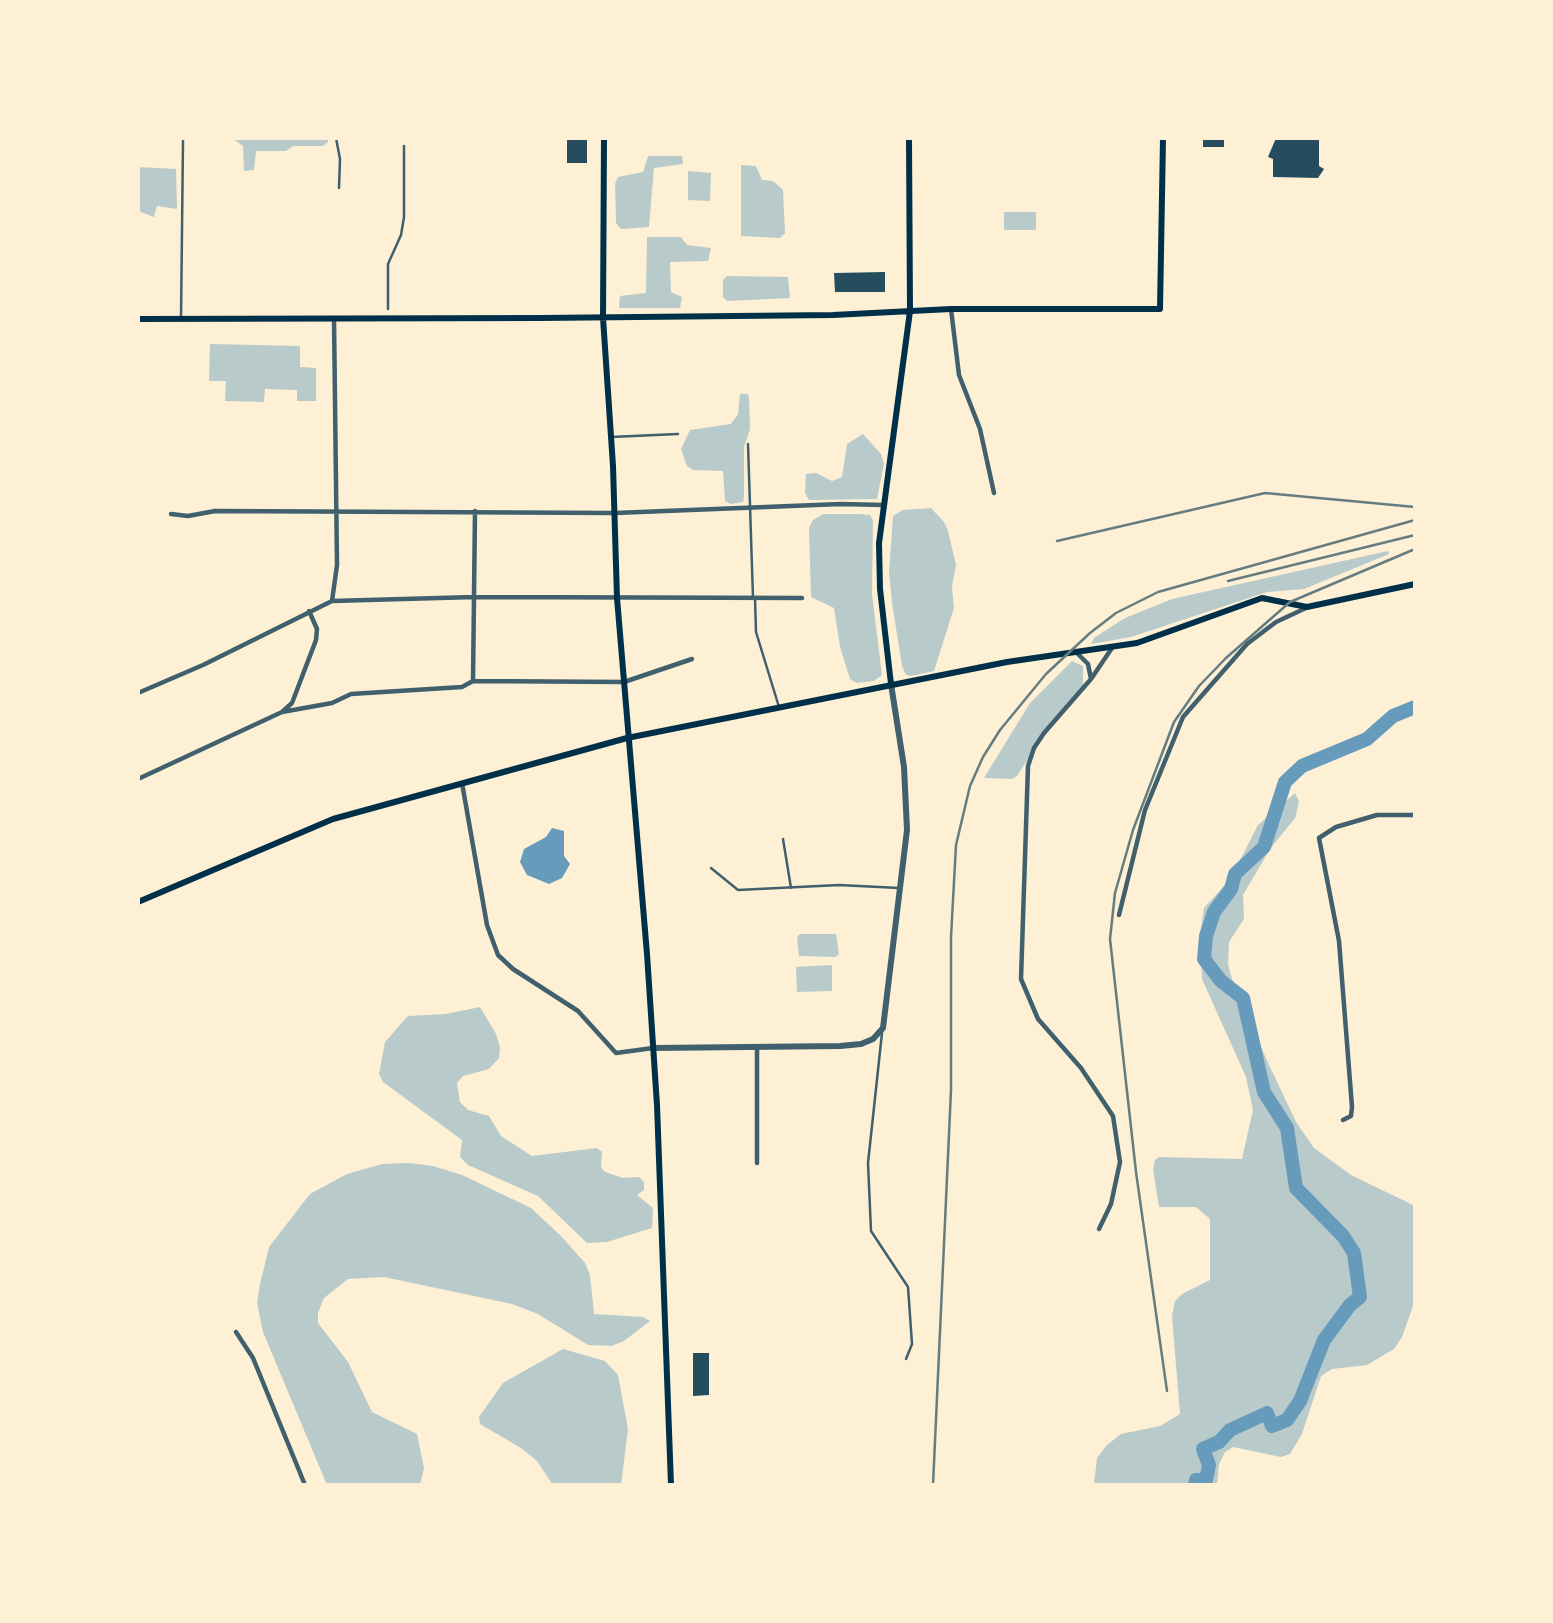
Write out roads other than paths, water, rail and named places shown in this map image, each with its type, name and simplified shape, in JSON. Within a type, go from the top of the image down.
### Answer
[{"type":"main road","points":[[604,138],[603,317],[615,513],[617,598],[653,1048],[670,1401],[671,1485]]},
{"type":"main road","points":[[891,684],[880,589],[883,505],[910,311],[909,138]]},
{"type":"main road","points":[[138,319],[603,317],[951,309],[1160,309],[1163,138]]},
{"type":"main road","points":[[138,902],[333,819],[627,738],[1041,656],[1112,648],[1162,635],[1262,598],[1307,607],[1415,584]]},
{"type":"street","points":[[951,309],[959,375],[980,429],[994,493]]},
{"type":"street","points":[[331,601],[337,565],[334,319]]},
{"type":"street","points":[[171,514],[188,516],[215,511],[615,513],[883,505]]},
{"type":"street","points":[[473,681],[475,511]]},
{"type":"street","points":[[138,693],[203,665],[331,601],[475,597],[802,598]]},
{"type":"street","points":[[1119,915],[1145,810],[1183,717],[1247,643],[1276,622],[1307,607]]},
{"type":"street","points":[[282,712],[292,703],[316,640],[317,629],[309,611]]},
{"type":"street","points":[[1099,1229],[1111,1204],[1120,1162],[1113,1116],[1081,1068],[1038,1019],[1021,979],[1026,786],[1030,759],[1044,733],[1090,679],[1112,648]]},
{"type":"street","points":[[1076,653],[1088,664],[1090,679]]},
{"type":"street","points":[[138,779],[282,712],[332,703],[351,694],[462,687],[473,681],[624,682],[637,675],[692,659]]},
{"type":"street","points":[[462,783],[487,925],[498,955],[513,969],[578,1012],[616,1052],[653,1048],[861,1044],[873,1039],[883,1028],[902,888],[907,806],[891,684]]},
{"type":"street","points":[[1343,1120],[1351,1116],[1352,1107],[1342,978],[1335,918],[1319,838],[1336,828],[1377,815],[1415,815]]},
{"type":"street","points":[[757,1048],[757,1163]]},
{"type":"street","points":[[236,1332],[253,1358],[305,1485]]},
{"type":"lane","points":[[336,138],[340,159],[339,188]]},
{"type":"lane","points":[[181,319],[183,141]]},
{"type":"lane","points":[[388,309],[388,264],[401,235],[404,217],[404,146]]},
{"type":"lane","points":[[611,437],[678,434]]},
{"type":"lane","points":[[748,444],[754,627],[779,707]]},
{"type":"lane","points":[[783,839],[791,888]]},
{"type":"lane","points":[[711,868],[738,890],[839,885],[902,888]]},
{"type":"lane","points":[[883,1028],[868,1183],[872,1231],[908,1287],[912,1343],[906,1359]]},
{"type":"water","points":[[552,828],[564,831],[564,856],[570,864],[562,878],[549,884],[527,875],[520,862],[524,849],[546,837]]},
{"type":"waterway","points":[[1195,1485],[1196,1480],[1206,1480],[1209,1465],[1203,1449],[1219,1442],[1230,1430],[1267,1413],[1272,1426],[1287,1420],[1300,1401],[1324,1340],[1350,1305],[1360,1297],[1354,1253],[1343,1236],[1296,1188],[1287,1128],[1264,1092],[1243,998],[1221,981],[1204,959],[1206,936],[1214,912],[1231,889],[1235,874],[1264,847],[1285,782],[1302,766],[1367,739],[1393,716],[1415,707]]},
{"type":"railway","points":[[1057,541],[1265,493],[1415,507]]},
{"type":"railway","points":[[933,1485],[951,1090],[951,937],[956,845],[970,786],[983,757],[1000,730],[1046,674],[1116,613],[1158,592],[1415,520]]},
{"type":"railway","points":[[1228,581],[1415,535]]},
{"type":"railway","points":[[1167,1391],[1136,1172],[1110,939],[1115,893],[1133,830],[1174,722],[1199,686],[1226,658],[1290,602],[1415,549]]}]
